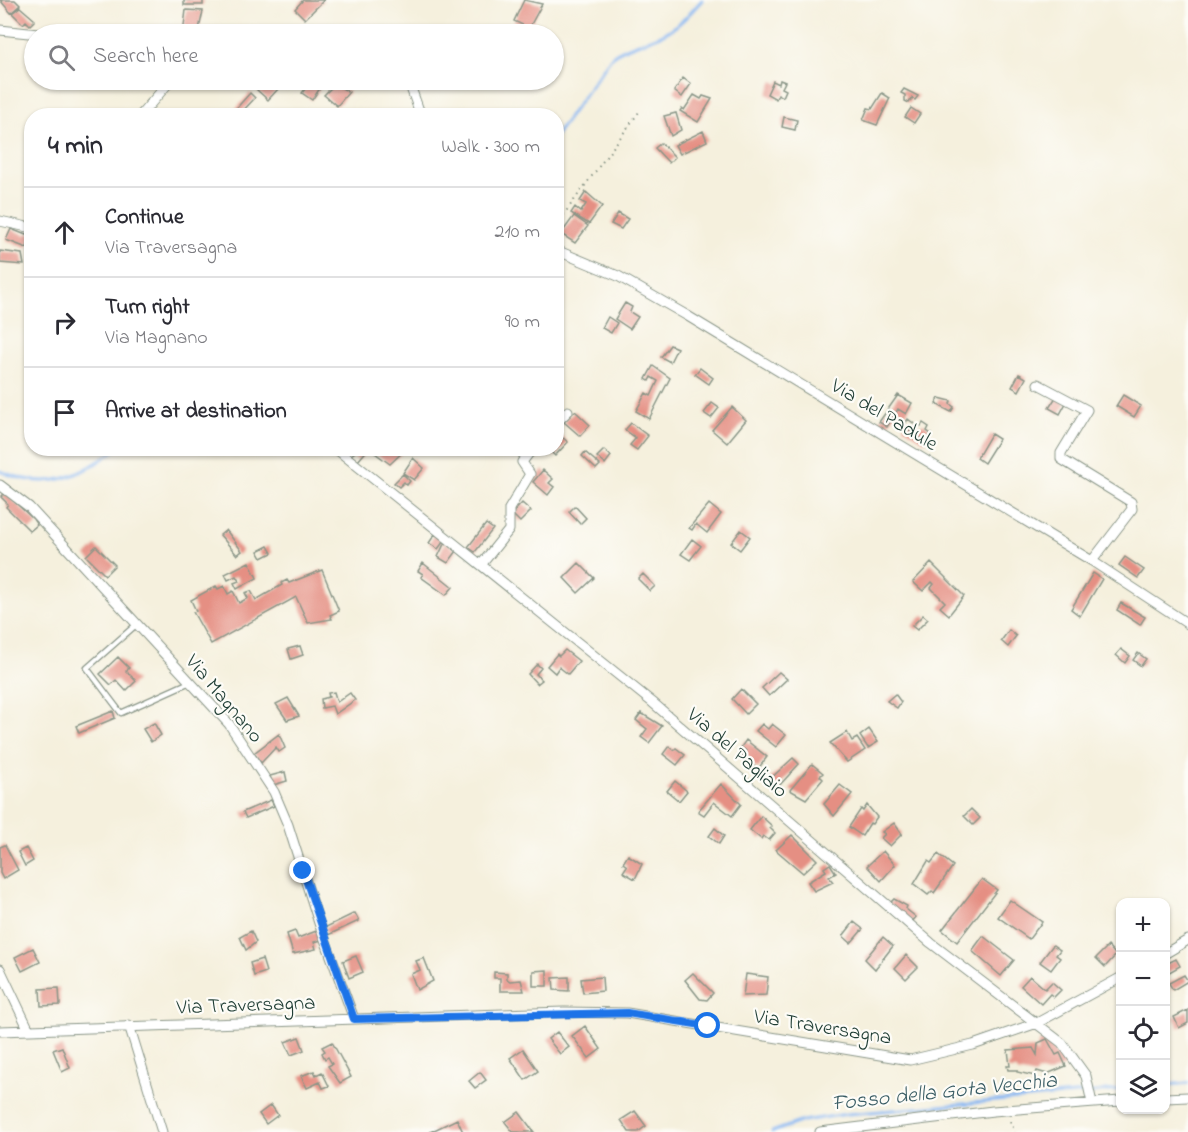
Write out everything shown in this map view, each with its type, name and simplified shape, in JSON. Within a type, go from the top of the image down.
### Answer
[{"type":"street","points":[[0,30],[24,33]]},
{"type":"street","points":[[147,108],[162,90]]},
{"type":"street","points":[[412,90],[418,108]]},
{"type":"street","points":[[0,221],[24,226]]},
{"type":"street","name":"Via del Padule","points":[[564,253],[618,276],[686,315],[1092,561],[1188,624]]},
{"type":"street","points":[[1038,384],[1087,410],[1061,453],[1060,459],[1131,502],[1132,508],[1092,561]]},
{"type":"street","points":[[564,415],[568,411]]},
{"type":"street","name":"Via del Pagliaio","points":[[345,456],[652,702],[931,943],[1062,1043],[1081,1067],[1090,1084],[1092,1101]]},
{"type":"street","points":[[480,565],[509,530],[509,509],[530,474],[522,462],[527,456]]},
{"type":"street","name":"Via Magnano","points":[[0,486],[28,507],[229,724],[274,792],[288,825],[319,923],[354,1019]]},
{"type":"street","points":[[1168,952],[1188,940]]},
{"type":"street","points":[[0,969],[28,1030]]},
{"type":"street","name":"Via Traversagna","points":[[0,1031],[354,1019],[627,1013],[910,1060],[973,1046],[1037,1023],[1116,980]]},
{"type":"street","points":[[129,1026],[162,1132]]},
{"type":"street","points":[[1170,1098],[1188,1096]]},
{"type":"street","points":[[820,1132],[1092,1101],[1116,1101]]},
{"type":"lane","points":[[137,624],[87,668],[121,713],[190,681]]},
{"type":"path","points":[[564,214],[639,112]]},
{"type":"path","points":[[1008,1110],[1015,1132]]},
{"type":"building","points":[[0,0],[15,0],[20,5],[11,13]]},
{"type":"building","points":[[184,0],[203,0],[203,5],[184,5]]},
{"type":"building","points":[[303,0],[324,0],[305,19],[295,9]]},
{"type":"building","points":[[524,0],[542,4],[531,24],[520,24],[514,21]]},
{"type":"building","points":[[20,7],[35,20],[31,24],[26,21],[23,24],[12,13]]},
{"type":"building","points":[[186,10],[203,11],[200,24],[184,24]]},
{"type":"building","points":[[683,78],[691,84],[682,97],[674,91]]},
{"type":"building","points":[[780,80],[785,82],[782,88],[786,90],[783,97],[778,94],[776,99],[767,94],[773,81],[779,84]]},
{"type":"building","points":[[904,89],[918,96],[915,100],[912,98],[909,103],[905,101],[905,95],[901,93]]},
{"type":"building","points":[[257,90],[277,90],[268,100]]},
{"type":"building","points":[[304,90],[319,90],[312,100],[302,93]]},
{"type":"building","points":[[329,90],[349,92],[337,106],[324,95]]},
{"type":"building","points":[[250,93],[255,98],[246,108],[237,108]]},
{"type":"building","points":[[882,93],[890,98],[877,125],[863,120],[868,108],[872,109]]},
{"type":"building","points":[[694,95],[701,99],[703,96],[712,99],[698,122],[680,111],[682,108],[684,110]]},
{"type":"building","points":[[911,108],[920,114],[914,123],[905,117]]},
{"type":"building","points":[[676,113],[681,130],[671,136],[664,116]]},
{"type":"building","points":[[784,117],[797,120],[795,130],[782,127]]},
{"type":"building","points":[[703,131],[707,141],[680,154],[675,145]]},
{"type":"building","points":[[661,143],[675,157],[669,163],[655,148]]},
{"type":"building","points":[[586,192],[602,206],[589,224],[571,213],[575,207],[581,212],[586,204],[580,201]]},
{"type":"building","points":[[618,213],[628,219],[621,229],[611,224]]},
{"type":"building","points":[[574,216],[588,226],[575,243],[564,236],[564,230]]},
{"type":"building","points":[[11,229],[24,234],[24,247],[6,240]]},
{"type":"building","points":[[0,251],[22,254],[24,265],[0,263]]},
{"type":"building","points":[[625,303],[632,307],[630,312],[638,317],[630,329],[615,319]]},
{"type":"building","points":[[608,317],[617,323],[611,333],[602,328]]},
{"type":"building","points":[[670,345],[677,348],[670,362],[661,357]]},
{"type":"building","points":[[653,366],[670,378],[649,419],[636,411],[646,393],[651,396],[658,381],[651,377],[649,381],[646,379]]},
{"type":"building","points":[[700,368],[713,378],[709,384],[695,374]]},
{"type":"building","points":[[1019,374],[1026,378],[1019,391],[1012,387]]},
{"type":"building","points":[[898,395],[912,403],[906,414],[898,409],[887,427],[879,422]]},
{"type":"building","points":[[1123,395],[1141,406],[1134,417],[1116,406]]},
{"type":"building","points":[[1056,397],[1066,403],[1060,414],[1049,408]]},
{"type":"building","points":[[939,398],[951,401],[950,404],[954,407],[951,412],[936,404]]},
{"type":"building","points":[[712,403],[719,408],[711,418],[704,413]]},
{"type":"building","points":[[732,407],[746,420],[727,443],[712,430]]},
{"type":"building","points":[[575,411],[590,425],[580,436],[564,422]]},
{"type":"building","points":[[908,419],[916,425],[921,426],[923,423],[929,427],[927,431],[931,434],[926,442],[903,427]]},
{"type":"building","points":[[631,423],[648,436],[637,450],[630,445],[636,438],[625,430]]},
{"type":"building","points":[[991,434],[999,439],[984,463],[977,458]]},
{"type":"building","points":[[604,450],[611,456],[605,464],[597,457]]},
{"type":"building","points":[[585,452],[600,465],[596,469],[582,456]]},
{"type":"building","points":[[352,456],[362,456],[358,461]]},
{"type":"building","points":[[379,456],[398,456],[390,464]]},
{"type":"building","points":[[413,458],[424,468],[414,480],[403,473]]},
{"type":"building","points":[[543,470],[553,479],[549,483],[554,487],[548,495],[533,482]]},
{"type":"building","points":[[403,474],[410,481],[407,485],[404,482],[399,487],[394,483]]},
{"type":"building","points":[[5,493],[37,525],[30,531],[6,507],[8,504],[1,497]]},
{"type":"building","points":[[522,503],[531,511],[520,522],[512,514]]},
{"type":"building","points":[[709,504],[721,514],[707,533],[696,524],[692,530],[689,528]]},
{"type":"building","points":[[575,506],[586,518],[580,524],[569,512]]},
{"type":"building","points":[[486,524],[493,529],[475,552],[468,547]]},
{"type":"building","points":[[226,530],[242,551],[237,555],[220,535]]},
{"type":"building","points":[[741,530],[750,537],[740,550],[731,543]]},
{"type":"building","points":[[435,534],[444,541],[438,549],[429,543]]},
{"type":"building","points":[[692,539],[701,546],[690,560],[681,554]]},
{"type":"building","points":[[445,542],[457,551],[448,563],[438,557]]},
{"type":"building","points":[[96,546],[115,565],[105,575],[86,556]]},
{"type":"building","points":[[268,546],[272,553],[262,558],[258,551]]},
{"type":"building","points":[[1125,557],[1144,570],[1138,578],[1119,565]]},
{"type":"building","points":[[249,562],[257,578],[237,589],[234,583],[239,581],[236,576],[228,580],[225,574]]},
{"type":"building","points":[[423,563],[453,587],[446,595],[421,577],[423,574],[418,571]]},
{"type":"building","points":[[579,563],[594,578],[578,593],[564,578]]},
{"type":"building","points":[[931,563],[964,596],[949,615],[940,607],[945,602],[931,588],[934,584],[932,582],[923,591],[913,582]]},
{"type":"building","points":[[322,570],[339,611],[330,615],[332,619],[308,623],[296,597],[211,644],[193,612],[196,611],[191,600],[216,586],[218,589],[224,586],[228,594],[233,591],[239,603],[248,598],[245,593],[251,591],[256,600],[287,580],[289,583]]},
{"type":"building","points":[[1093,573],[1102,579],[1080,616],[1071,609]]},
{"type":"building","points":[[643,574],[655,586],[650,591],[638,579]]},
{"type":"building","points":[[1121,603],[1145,617],[1140,625],[1117,610]]},
{"type":"building","points":[[923,615],[928,619],[917,630],[912,626]]},
{"type":"building","points":[[1009,630],[1016,636],[1008,647],[1001,641]]},
{"type":"building","points":[[300,646],[303,655],[291,659],[288,649]]},
{"type":"building","points":[[1121,649],[1130,656],[1125,663],[1116,655]]},
{"type":"building","points":[[565,650],[579,661],[568,674],[559,667],[555,673],[547,666],[557,654],[559,656]]},
{"type":"building","points":[[1138,653],[1146,659],[1141,666],[1133,660]]},
{"type":"building","points":[[118,657],[129,668],[126,671],[136,681],[126,691],[116,680],[111,685],[100,674]]},
{"type":"building","points":[[537,664],[541,668],[536,674],[542,680],[537,684],[528,674]]},
{"type":"building","points":[[779,672],[787,679],[769,696],[762,688]]},
{"type":"building","points":[[741,689],[756,704],[746,714],[732,699]]},
{"type":"building","points":[[334,692],[337,702],[350,693],[355,700],[335,714],[332,706],[322,708],[321,699],[329,697],[328,693]]},
{"type":"building","points":[[895,694],[901,702],[897,708],[887,701]]},
{"type":"building","points":[[288,698],[299,716],[287,720],[276,704]]},
{"type":"building","points":[[113,711],[115,718],[79,733],[76,726]]},
{"type":"building","points":[[641,713],[662,726],[649,743],[641,737],[647,729],[636,720]]},
{"type":"building","points":[[154,723],[161,735],[151,742],[143,729]]},
{"type":"building","points":[[762,724],[768,729],[772,724],[786,735],[776,747],[756,731]]},
{"type":"building","points":[[869,729],[878,742],[868,748],[860,736]]},
{"type":"building","points":[[847,732],[852,741],[857,738],[865,750],[847,762],[830,743]]},
{"type":"building","points":[[279,734],[285,748],[279,752],[276,747],[261,763],[254,753]]},
{"type":"building","points":[[746,740],[767,757],[758,769],[742,757],[746,751],[741,747]]},
{"type":"building","points":[[669,746],[685,755],[677,765],[663,754]]},
{"type":"building","points":[[793,758],[799,764],[778,787],[769,780]]},
{"type":"building","points":[[812,764],[823,773],[820,776],[823,779],[806,799],[790,790]]},
{"type":"building","points":[[285,772],[287,781],[273,785],[270,776]]},
{"type":"building","points":[[675,781],[687,791],[679,801],[667,791]]},
{"type":"building","points":[[721,784],[741,804],[732,816],[714,802],[704,815],[698,811]]},
{"type":"building","points":[[840,785],[852,794],[834,816],[824,804]]},
{"type":"building","points":[[271,800],[274,806],[246,818],[243,812]]},
{"type":"building","points":[[867,805],[877,817],[862,836],[849,827],[861,809],[863,811]]},
{"type":"building","points":[[971,809],[980,818],[973,825],[964,816]]},
{"type":"building","points":[[761,816],[772,826],[770,828],[775,833],[769,840],[763,836],[761,839],[750,830]]},
{"type":"building","points":[[894,823],[902,834],[890,846],[881,838],[885,834],[882,832]]},
{"type":"building","points":[[715,828],[724,836],[719,844],[709,836]]},
{"type":"building","points":[[792,835],[817,860],[803,873],[776,850]]},
{"type":"building","points":[[5,845],[18,870],[3,879],[0,873],[0,847]]},
{"type":"building","points":[[26,848],[33,861],[25,866],[18,852]]},
{"type":"building","points":[[883,851],[895,865],[881,881],[867,866]]},
{"type":"building","points":[[938,854],[953,866],[934,893],[932,891],[928,895],[914,884],[928,861],[931,863]]},
{"type":"building","points":[[628,855],[642,864],[635,879],[623,872],[627,866],[623,863]]},
{"type":"building","points":[[830,864],[836,873],[829,877],[833,882],[814,891],[808,882],[826,871],[824,868]]},
{"type":"building","points":[[982,879],[997,890],[957,942],[942,930]]},
{"type":"building","points":[[894,899],[907,906],[906,909],[916,917],[912,922],[889,904]]},
{"type":"building","points":[[1010,900],[1042,922],[1029,939],[998,917]]},
{"type":"building","points":[[355,913],[359,921],[328,935],[324,928]]},
{"type":"building","points":[[854,922],[863,929],[851,943],[843,936]]},
{"type":"building","points":[[319,930],[322,940],[314,942],[316,949],[293,954],[287,934],[295,931],[298,938]]},
{"type":"building","points":[[251,931],[256,942],[246,950],[240,937]]},
{"type":"building","points":[[983,936],[1014,960],[1001,976],[972,951]]},
{"type":"building","points":[[883,937],[893,946],[875,969],[865,959]]},
{"type":"building","points":[[1053,945],[1060,950],[1056,955],[1060,958],[1051,970],[1040,962]]},
{"type":"building","points":[[1108,946],[1116,955],[1105,967],[1096,958]]},
{"type":"building","points":[[33,948],[40,962],[22,971],[15,957]]},
{"type":"building","points":[[906,955],[918,967],[906,979],[895,968]]},
{"type":"building","points":[[356,956],[363,972],[349,978],[343,961]]},
{"type":"building","points":[[424,958],[433,981],[417,990],[411,974],[420,970],[416,961]]},
{"type":"building","points":[[262,959],[266,972],[254,976],[250,963]]},
{"type":"building","points":[[1176,959],[1180,966],[1170,972],[1170,962]]},
{"type":"building","points":[[547,970],[547,986],[533,986],[533,971]]},
{"type":"building","points":[[494,972],[507,973],[507,979],[510,981],[521,980],[524,991],[500,991],[500,978],[494,978]]},
{"type":"building","points":[[693,973],[713,993],[707,1000],[700,999],[685,980]]},
{"type":"building","points":[[746,974],[768,977],[766,995],[743,996]]},
{"type":"building","points":[[1184,975],[1188,981],[1173,990],[1170,982]]},
{"type":"building","points":[[1030,976],[1045,989],[1052,982],[1061,990],[1054,997],[1050,994],[1041,1004],[1021,986]]},
{"type":"building","points":[[569,977],[569,991],[554,990],[553,978]]},
{"type":"building","points":[[602,977],[603,991],[583,993],[581,979]]},
{"type":"building","points":[[59,988],[60,1005],[41,1006],[40,989]]},
{"type":"building","points":[[1188,1010],[1188,1023],[1179,1028],[1174,1017]]},
{"type":"building","points":[[585,1026],[601,1049],[589,1058],[572,1036]]},
{"type":"building","points":[[557,1032],[569,1047],[560,1054],[548,1039]]},
{"type":"building","points":[[299,1037],[304,1050],[291,1055],[285,1042]]},
{"type":"building","points":[[1047,1039],[1056,1055],[1060,1053],[1066,1066],[1047,1074],[1037,1071],[1035,1076],[1017,1072],[1017,1070],[1008,1070],[1007,1066],[1010,1066],[1008,1050],[1033,1048],[1037,1055],[1038,1043]]},
{"type":"building","points":[[332,1042],[351,1077],[340,1083],[328,1066],[332,1064],[328,1057],[325,1059],[322,1053],[325,1051],[322,1047]]},
{"type":"building","points":[[62,1047],[70,1068],[62,1072],[53,1050]]},
{"type":"building","points":[[523,1049],[538,1071],[525,1080],[510,1058]]},
{"type":"building","points":[[314,1071],[316,1075],[322,1072],[329,1086],[323,1088],[320,1082],[307,1088],[301,1076]]},
{"type":"building","points":[[480,1072],[486,1080],[475,1088],[469,1081]]},
{"type":"building","points":[[271,1105],[278,1115],[266,1124],[259,1114]]},
{"type":"building","points":[[635,1111],[646,1126],[638,1132],[629,1132],[621,1120]]},
{"type":"building","points":[[519,1112],[534,1132],[513,1132],[505,1122]]},
{"type":"building","points":[[457,1119],[463,1132],[430,1132]]},
{"type":"waterway","points":[[564,124],[612,56],[670,30],[702,0]]},
{"type":"waterway","points":[[0,471],[17,477],[48,481],[76,474],[106,456]]},
{"type":"waterway","name":"Fosso della Gota Vecchia","points":[[1170,1085],[1188,1083]]},
{"type":"waterway","name":"Fosso della Gota Vecchia","points":[[772,1132],[803,1121],[847,1114],[1116,1090]]},
{"type":"route","points":[[303,871],[319,923],[354,1019],[478,1017],[564,1012],[627,1013],[708,1026]]}]
